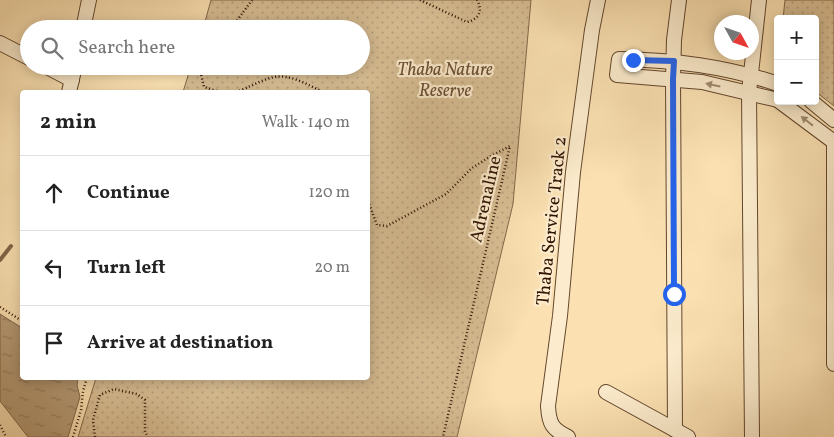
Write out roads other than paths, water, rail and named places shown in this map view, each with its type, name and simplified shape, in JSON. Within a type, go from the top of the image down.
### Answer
[{"type":"street","points":[[85,20],[89,0]]},
{"type":"street","name":"Thaba Service Track 2","points":[[568,437],[556,431],[549,419],[548,406],[560,316],[573,172],[598,0]]},
{"type":"street","points":[[675,430],[673,79],[674,40],[679,0]]},
{"type":"street","points":[[752,437],[749,92],[759,0]]},
{"type":"street","points":[[0,43],[20,53]]},
{"type":"street","points":[[774,83],[750,74],[718,67],[674,61],[618,59],[617,75],[702,82],[749,92],[774,100]]},
{"type":"street","points":[[56,75],[70,86]]},
{"type":"street","points":[[783,105],[834,142],[834,364]]},
{"type":"street","points":[[816,105],[834,120]]},
{"type":"street","points":[[606,392],[688,437]]},
{"type":"water","points":[[0,314],[20,327],[20,380],[78,380],[80,397],[68,437],[28,437],[0,401]]},
{"type":"waterway","points":[[0,260],[11,246]]},
{"type":"park label","name":"Thaba Nature Reserve","points":[[445,79]]}]
